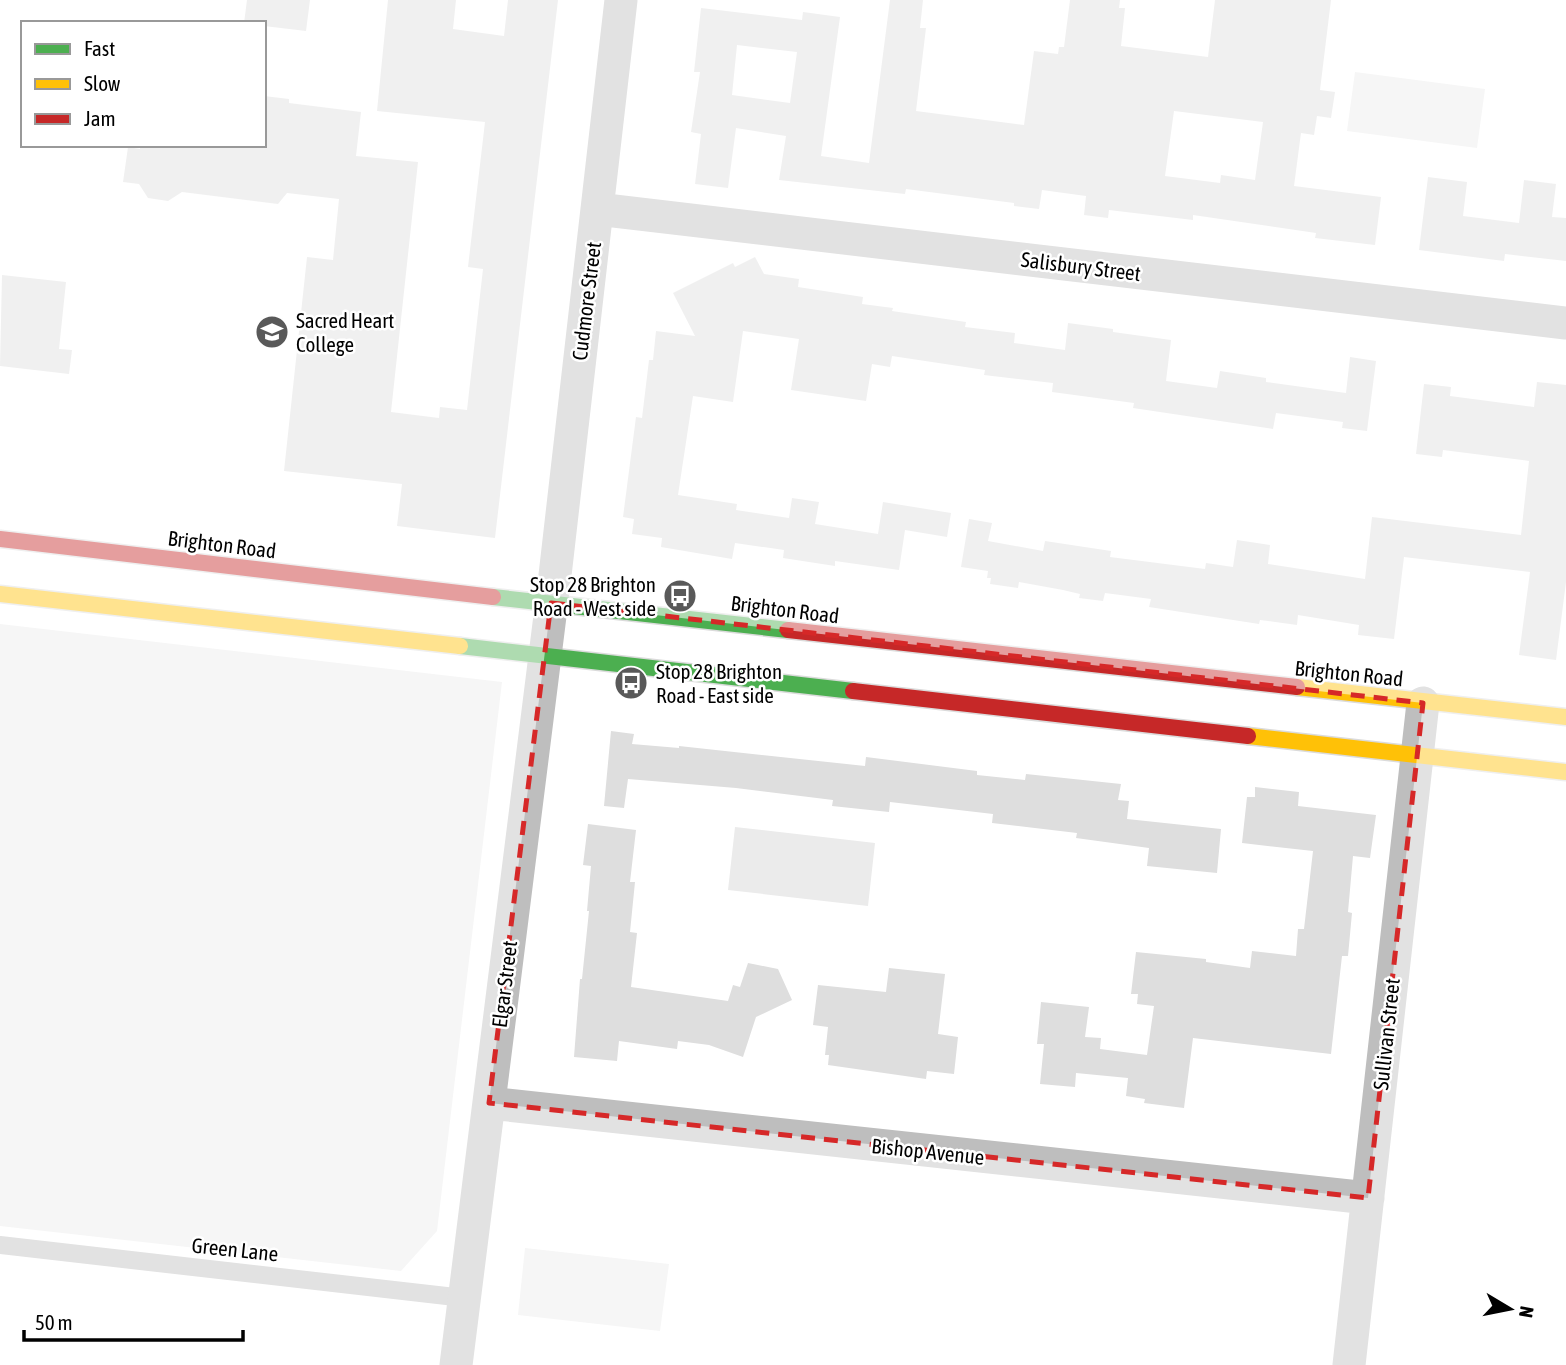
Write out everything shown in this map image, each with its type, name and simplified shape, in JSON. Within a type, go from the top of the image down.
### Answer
[{"type":"main road","name":"Brighton Road","points":[[0,539],[1423,703],[1566,717]]},
{"type":"main road","points":[[0,594],[1566,772]]},
{"type":"street","name":"Cudmore Street","points":[[551,603],[621,0]]},
{"type":"street","name":"Salisbury Street","points":[[597,209],[1566,323]]},
{"type":"street","name":"Elgar Street","points":[[456,1365],[551,603]]},
{"type":"street","name":"Sullivan Street","points":[[1349,1365],[1423,703]]},
{"type":"street","name":"Bishop Avenue","points":[[489,1103],[1367,1198]]},
{"type":"lane","name":"Green Lane","points":[[0,1245],[464,1298]]},
{"type":"highlighted area","points":[[551,603],[1423,703],[1368,1198],[489,1103]]},
{"type":"shaded area","points":[[1355,72],[1485,89],[1477,148],[1347,131]]},
{"type":"shaded area","points":[[0,624],[502,682],[437,1231],[401,1271],[0,1226]]},
{"type":"shaded area","points":[[735,827],[875,843],[868,906],[728,890]]},
{"type":"shaded area","points":[[525,1248],[669,1264],[660,1331],[518,1315]]},
{"type":"building","points":[[247,0],[310,0],[306,31],[266,26],[266,21],[244,21]]},
{"type":"building","points":[[388,0],[456,0],[453,29],[504,36],[508,0],[558,0],[495,538],[397,526],[402,484],[284,471],[307,257],[333,260],[339,199],[287,193],[278,204],[182,192],[168,201],[148,198],[139,184],[123,182],[128,147],[266,147],[266,96],[289,99],[289,103],[361,112],[356,156],[418,162],[391,412],[439,418],[440,407],[467,410],[483,269],[468,267],[485,122],[377,111]]},
{"type":"building","points":[[890,0],[923,0],[920,28],[926,28],[916,111],[1024,125],[1034,51],[1058,54],[1059,47],[1064,47],[1070,0],[1120,0],[1119,8],[1125,8],[1121,46],[1208,57],[1215,0],[1331,0],[1320,90],[1335,92],[1331,118],[1317,116],[1314,135],[1301,133],[1294,186],[1381,197],[1375,245],[1315,238],[1316,233],[1193,215],[1193,220],[1109,210],[1108,218],[1084,215],[1086,196],[1042,190],[1039,209],[1014,206],[1014,203],[906,189],[905,194],[779,180],[786,136],[736,128],[728,188],[695,184],[701,134],[691,132],[700,72],[694,72],[701,8],[802,20],[803,12],[840,17],[821,156],[869,163]],"holes":[[[737,45],[797,52],[790,103],[732,95]],[[1174,111],[1263,122],[1255,180],[1221,175],[1220,183],[1165,176]]]},
{"type":"building","points":[[1428,177],[1467,182],[1463,216],[1519,223],[1524,180],[1556,184],[1552,217],[1566,218],[1566,261],[1505,254],[1504,261],[1419,250]]},
{"type":"building","points":[[755,257],[764,274],[799,279],[798,287],[863,297],[862,304],[966,322],[965,327],[1015,333],[1014,343],[1065,350],[1068,323],[1171,340],[1166,381],[1217,388],[1220,371],[1266,378],[1266,382],[1346,393],[1350,357],[1376,361],[1367,431],[1342,428],[1343,422],[1276,413],[1273,429],[1133,408],[1134,403],[1052,392],[1053,383],[984,375],[985,370],[892,356],[890,367],[872,364],[866,401],[791,390],[799,339],[743,331],[733,402],[693,396],[678,495],[737,504],[736,510],[789,518],[792,498],[819,502],[815,524],[878,534],[883,502],[951,513],[947,537],[905,530],[899,570],[835,561],[835,566],[783,558],[784,550],[735,543],[732,559],[661,547],[662,538],[632,534],[634,519],[623,517],[636,417],[642,418],[649,360],[653,360],[656,331],[695,336],[673,293],[733,263],[735,267]]},
{"type":"building","points":[[2,275],[66,282],[59,349],[72,350],[69,374],[0,366]]},
{"type":"building","points":[[1537,382],[1566,385],[1566,582],[1556,660],[1519,655],[1530,572],[1404,557],[1394,639],[1358,635],[1359,625],[1298,615],[1297,625],[1260,620],[1259,624],[1149,607],[1151,599],[1105,593],[1103,601],[1079,598],[1080,594],[1019,582],[1018,588],[990,584],[988,571],[961,567],[969,519],[992,523],[988,541],[1043,551],[1045,541],[1111,551],[1110,557],[1205,569],[1206,563],[1233,567],[1237,540],[1270,545],[1268,564],[1365,579],[1372,517],[1521,535],[1529,461],[1443,450],[1442,457],[1416,454],[1424,384],[1451,387],[1450,396],[1534,407]]},
{"type":"building","points":[[611,731],[634,734],[632,744],[679,746],[865,766],[866,757],[977,771],[977,775],[1025,780],[1026,774],[1121,784],[1118,800],[1129,801],[1127,819],[1221,829],[1217,873],[1147,866],[1149,848],[1076,838],[1077,833],[992,823],[993,814],[890,802],[889,812],[832,806],[833,800],[628,779],[624,808],[604,806]]},
{"type":"building","points":[[1255,787],[1299,792],[1298,806],[1376,815],[1370,858],[1353,856],[1348,912],[1352,913],[1348,956],[1342,956],[1331,1054],[1193,1038],[1184,1108],[1144,1103],[1145,1099],[1126,1096],[1128,1078],[1076,1073],[1075,1087],[1040,1084],[1044,1044],[1037,1044],[1041,1002],[1089,1007],[1085,1037],[1101,1038],[1100,1049],[1147,1055],[1154,1006],[1137,1004],[1138,994],[1131,994],[1136,952],[1206,959],[1206,962],[1250,968],[1252,951],[1296,956],[1298,929],[1304,929],[1313,851],[1242,843],[1247,797],[1255,797]]},
{"type":"building","points":[[588,824],[636,830],[630,882],[635,882],[630,932],[637,933],[631,987],[728,1001],[733,985],[740,987],[748,963],[778,969],[792,1000],[756,1017],[743,1057],[709,1045],[678,1041],[677,1049],[619,1041],[617,1061],[574,1057],[589,911],[591,866],[583,865]]},
{"type":"building","points":[[889,968],[945,974],[938,1034],[958,1037],[954,1074],[927,1071],[926,1079],[828,1065],[829,1055],[825,1055],[828,1027],[813,1025],[818,985],[886,992]]},
{"type":"traffic: fast","points":[[493,597],[788,630]]},
{"type":"traffic: fast","points":[[460,646],[853,691]]},
{"type":"traffic: slow","points":[[0,594],[460,646]]},
{"type":"traffic: slow","points":[[1297,687],[1566,717]]},
{"type":"traffic: slow","points":[[1248,736],[1566,772]]},
{"type":"traffic: jam","points":[[0,539],[493,597]]},
{"type":"traffic: jam","points":[[788,630],[1297,687]]},
{"type":"traffic: jam","points":[[853,691],[1248,736]]},
{"type":"place","name":"Sacred Heart College","points":[[272,332]]},
{"type":"place","name":"Stop 28 Brighton Road - West side","points":[[680,596]]},
{"type":"place","name":"Stop 28 Brighton Road - East side","points":[[631,683]]}]
